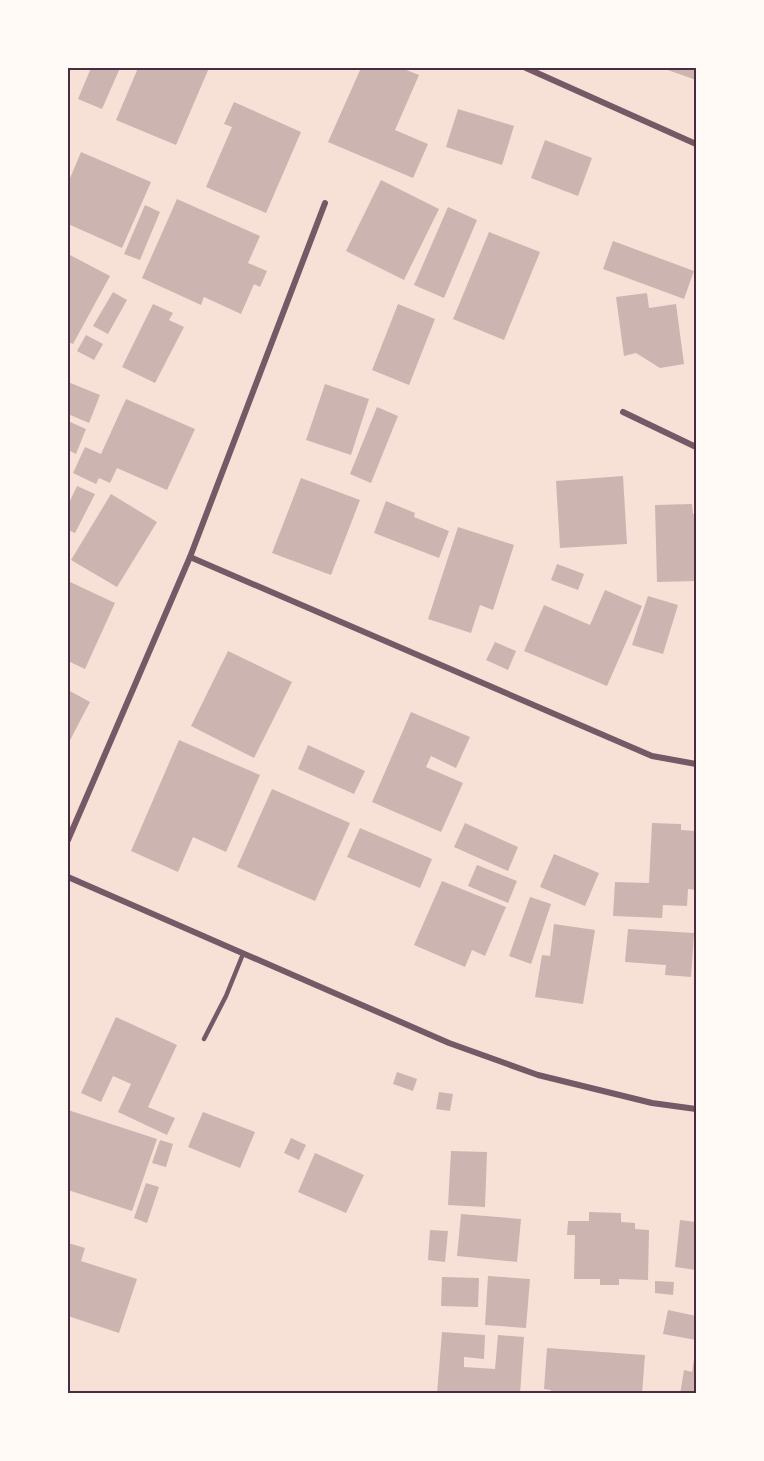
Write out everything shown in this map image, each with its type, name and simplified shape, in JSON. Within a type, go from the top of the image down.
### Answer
[{"type":"street","points":[[526,68],[696,144]]},
{"type":"street","points":[[68,840],[190,557],[325,203]]},
{"type":"street","points":[[623,412],[696,447]]},
{"type":"street","points":[[190,557],[652,756],[696,764]]},
{"type":"street","points":[[68,877],[449,1043],[538,1075],[652,1103],[696,1109]]},
{"type":"lane","points":[[204,1039],[226,996],[243,954]]},
{"type":"building","points":[[91,68],[120,68],[102,109],[78,99]]},
{"type":"building","points":[[138,68],[209,68],[176,145],[116,120]]},
{"type":"building","points":[[361,68],[401,68],[419,75],[395,130],[428,144],[413,178],[328,142]]},
{"type":"building","points":[[662,68],[696,68],[696,80]]},
{"type":"building","points":[[234,102],[301,132],[266,213],[206,187],[232,127],[224,124]]},
{"type":"building","points":[[458,109],[514,126],[502,165],[446,147]]},
{"type":"building","points":[[545,140],[592,158],[578,196],[531,178]]},
{"type":"building","points":[[81,152],[151,182],[122,248],[68,224],[68,183]]},
{"type":"building","points":[[381,180],[439,209],[404,280],[346,251]]},
{"type":"building","points":[[177,199],[260,236],[248,263],[267,271],[260,287],[254,284],[241,314],[204,297],[201,305],[142,278]]},
{"type":"building","points":[[145,205],[160,212],[140,260],[124,254]]},
{"type":"building","points":[[448,207],[477,220],[444,298],[414,285]]},
{"type":"building","points":[[489,232],[540,252],[504,340],[453,319]]},
{"type":"building","points":[[613,241],[694,271],[684,299],[603,269]]},
{"type":"building","points":[[68,254],[110,276],[73,344],[68,342]]},
{"type":"building","points":[[113,292],[127,300],[108,334],[93,326]]},
{"type":"building","points":[[647,293],[649,308],[676,304],[684,364],[660,368],[636,353],[624,356],[616,297]]},
{"type":"building","points":[[153,304],[173,313],[169,320],[184,327],[155,383],[122,367]]},
{"type":"building","points":[[398,304],[435,319],[409,385],[372,370]]},
{"type":"building","points":[[86,335],[103,344],[94,360],[77,351]]},
{"type":"building","points":[[68,382],[100,395],[89,423],[68,414]]},
{"type":"building","points":[[325,384],[369,399],[351,455],[306,440]]},
{"type":"building","points":[[126,399],[195,429],[167,490],[117,468],[110,483],[99,478],[96,484],[73,473],[85,447],[101,454]]},
{"type":"building","points":[[377,407],[398,416],[371,483],[350,474]]},
{"type":"building","points":[[68,421],[86,429],[76,454],[68,450]]},
{"type":"building","points":[[623,476],[627,544],[560,548],[556,481]]},
{"type":"building","points":[[301,478],[360,500],[331,575],[272,553]]},
{"type":"building","points":[[77,486],[95,494],[75,533],[68,530],[68,505]]},
{"type":"building","points":[[111,494],[157,522],[117,587],[71,560]]},
{"type":"building","points":[[386,501],[415,513],[414,517],[449,531],[439,558],[374,533]]},
{"type":"building","points":[[692,504],[693,514],[696,514],[696,581],[657,582],[655,505]]},
{"type":"building","points":[[458,527],[514,545],[493,610],[480,605],[471,633],[428,619]]},
{"type":"building","points":[[557,564],[584,574],[578,590],[551,580]]},
{"type":"building","points":[[68,581],[115,603],[85,669],[68,661]]},
{"type":"building","points":[[605,590],[642,606],[607,686],[524,651],[544,605],[590,625]]},
{"type":"building","points":[[648,596],[678,605],[663,654],[632,645]]},
{"type":"building","points":[[495,642],[516,651],[508,670],[486,660]]},
{"type":"building","points":[[228,651],[292,682],[254,758],[191,726]]},
{"type":"building","points":[[68,690],[90,702],[68,744]]},
{"type":"building","points":[[411,712],[470,737],[456,768],[431,756],[426,767],[463,783],[441,832],[372,802]]},
{"type":"building","points":[[179,740],[260,775],[226,852],[193,837],[178,872],[131,851]]},
{"type":"building","points":[[308,745],[365,771],[354,794],[298,769]]},
{"type":"building","points":[[272,789],[350,823],[315,901],[237,867]]},
{"type":"building","points":[[465,823],[518,847],[508,871],[454,847]]},
{"type":"building","points":[[652,823],[681,824],[681,830],[696,831],[696,890],[688,889],[687,906],[663,905],[662,918],[613,916],[615,882],[649,883]]},
{"type":"building","points":[[360,828],[432,859],[420,888],[347,857]]},
{"type":"building","points":[[554,854],[599,873],[585,906],[540,887]]},
{"type":"building","points":[[477,865],[517,881],[508,903],[468,886]]},
{"type":"building","points":[[442,881],[506,907],[485,956],[472,950],[465,967],[414,945]]},
{"type":"building","points":[[530,897],[551,904],[531,964],[509,956]]},
{"type":"building","points":[[554,924],[595,930],[583,1004],[535,997],[542,955],[550,956]]},
{"type":"building","points":[[628,929],[694,933],[691,977],[665,975],[666,965],[625,962]]},
{"type":"building","points":[[116,1017],[177,1045],[148,1107],[175,1118],[167,1135],[118,1112],[131,1084],[113,1076],[101,1102],[81,1093]]},
{"type":"building","points":[[397,1072],[417,1079],[413,1091],[393,1084]]},
{"type":"building","points":[[439,1092],[453,1094],[450,1111],[436,1109]]},
{"type":"building","points":[[68,1110],[157,1139],[132,1211],[68,1190]]},
{"type":"building","points":[[203,1112],[255,1132],[240,1168],[188,1147]]},
{"type":"building","points":[[291,1138],[306,1145],[299,1160],[284,1153]]},
{"type":"building","points":[[160,1140],[173,1144],[166,1167],[152,1163]]},
{"type":"building","points":[[451,1151],[487,1152],[485,1207],[448,1205]]},
{"type":"building","points":[[315,1153],[364,1175],[346,1213],[298,1192]]},
{"type":"building","points":[[146,1183],[159,1187],[147,1223],[134,1218]]},
{"type":"building","points":[[589,1212],[621,1213],[621,1222],[635,1223],[635,1229],[649,1230],[648,1280],[619,1279],[619,1285],[600,1285],[600,1279],[574,1279],[575,1235],[567,1235],[568,1221],[589,1221]]},
{"type":"building","points":[[461,1214],[521,1219],[517,1262],[457,1256]]},
{"type":"building","points":[[680,1220],[696,1222],[696,1270],[675,1267]]},
{"type":"building","points":[[430,1230],[448,1231],[445,1262],[428,1260]]},
{"type":"building","points":[[68,1243],[85,1248],[81,1261],[137,1279],[119,1333],[68,1316]]},
{"type":"building","points":[[488,1276],[530,1279],[526,1328],[485,1325]]},
{"type":"building","points":[[442,1277],[479,1278],[478,1307],[441,1306]]},
{"type":"building","points":[[655,1281],[674,1282],[673,1295],[655,1293]]},
{"type":"building","points":[[668,1310],[696,1316],[696,1340],[663,1334]]},
{"type":"building","points":[[442,1332],[485,1335],[484,1359],[464,1357],[464,1367],[495,1369],[498,1335],[524,1337],[520,1394],[437,1394]]},
{"type":"building","points":[[547,1348],[645,1355],[642,1394],[551,1394],[551,1390],[544,1389]]},
{"type":"building","points":[[695,1352],[696,1394],[680,1394],[684,1370],[692,1372]]}]
